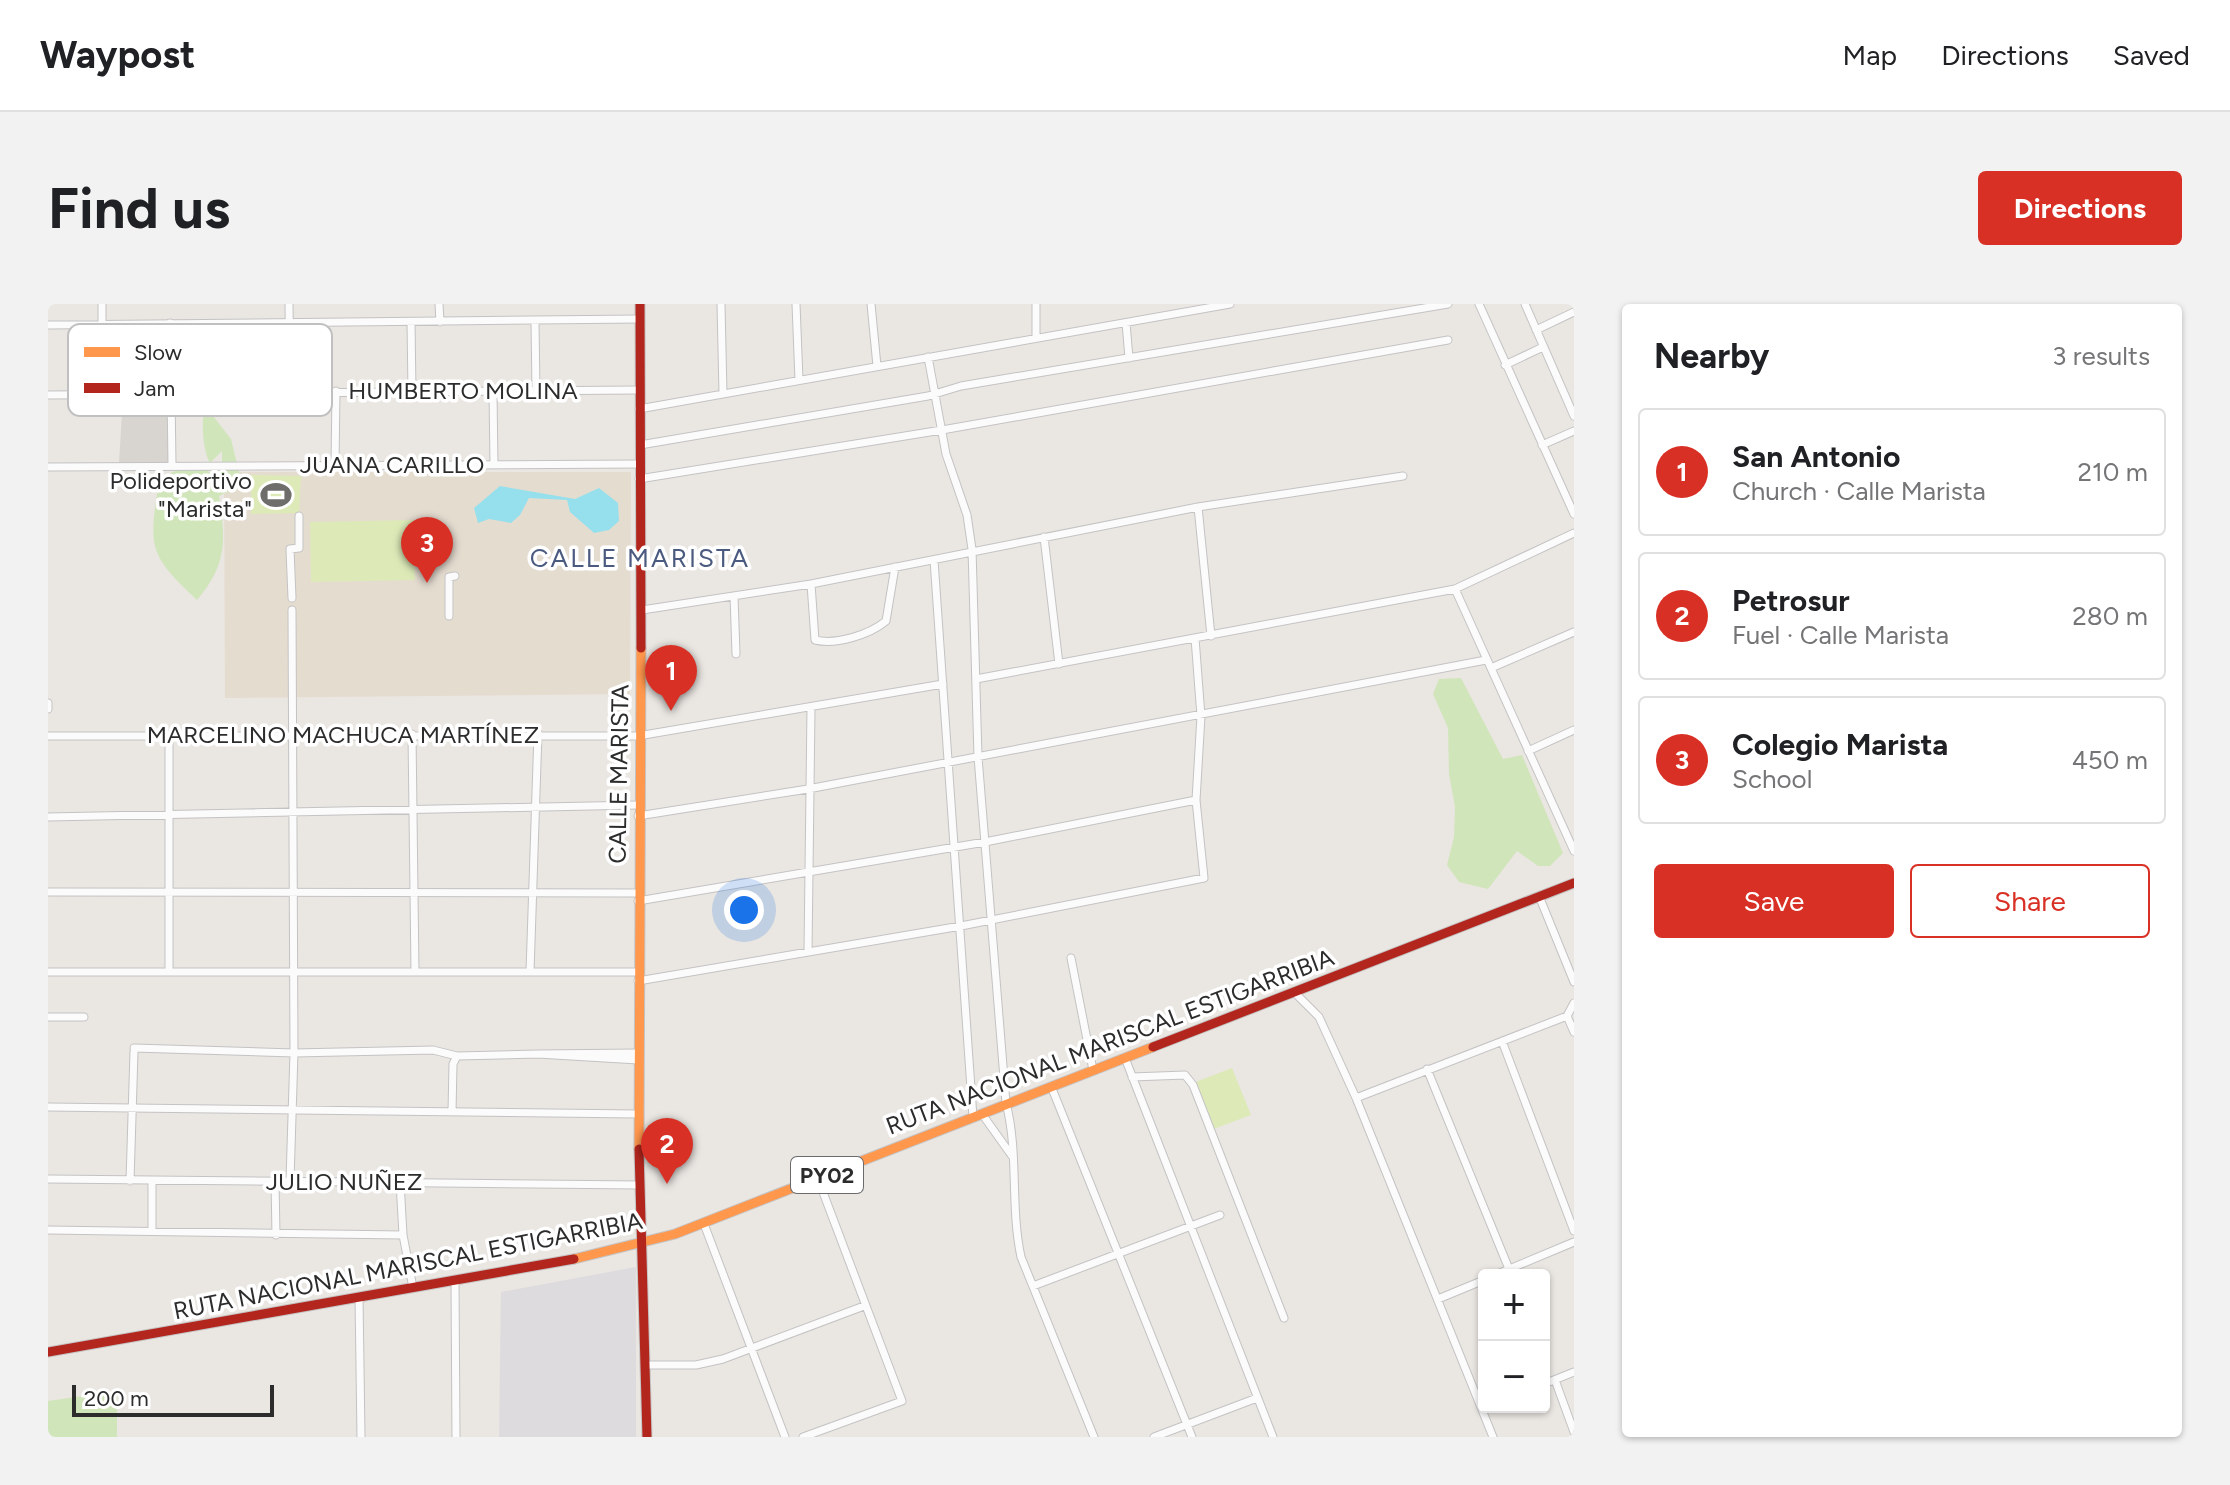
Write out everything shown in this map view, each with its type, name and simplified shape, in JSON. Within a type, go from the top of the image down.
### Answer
[{"type":"main road","name":"CALLE MARISTA","points":[[640,304],[642,610],[638,736],[638,1114],[647,1437]]},
{"type":"main road","name":"RUTA NACIONAL MARISCAL ESTIGARRIBIA","points":[[48,1352],[455,1281],[642,1244],[704,1224],[1006,1103],[1574,883]]},
{"type":"street","points":[[102,304],[102,324],[639,319]]},
{"type":"street","points":[[288,324],[289,304]]},
{"type":"street","points":[[439,304],[440,322]]},
{"type":"street","points":[[721,304],[723,394]]},
{"type":"street","points":[[796,304],[799,380]]},
{"type":"street","points":[[871,304],[877,366]]},
{"type":"street","points":[[1036,304],[1036,338]]},
{"type":"street","points":[[639,409],[1126,323],[1195,307],[1230,304]]},
{"type":"street","points":[[640,445],[1448,304]]},
{"type":"street","points":[[1479,304],[1574,514]]},
{"type":"street","points":[[1525,304],[1574,416]]},
{"type":"street","points":[[1536,330],[1574,312]]},
{"type":"street","points":[[411,322],[412,392]]},
{"type":"street","points":[[535,322],[536,391]]},
{"type":"street","points":[[1126,323],[1129,358]]},
{"type":"street","points":[[48,325],[68,325]]},
{"type":"street","points":[[639,479],[942,430],[1448,340]]},
{"type":"street","points":[[1505,365],[1543,347]]},
{"type":"street","points":[[928,357],[946,454],[967,515],[972,549],[978,757],[1006,1103],[1014,1140],[1012,1156],[1017,1238],[1094,1437]]},
{"type":"street","name":"HUMBERTO MOLINA","points":[[332,391],[639,390]]},
{"type":"street","points":[[335,465],[336,391]]},
{"type":"street","points":[[493,392],[494,465]]},
{"type":"street","name":"HUMBERTO MOLINA","points":[[48,395],[68,395]]},
{"type":"street","points":[[171,416],[172,464]]},
{"type":"street","points":[[1542,445],[1574,431]]},
{"type":"street","name":"JUANA CARILLO","points":[[48,467],[640,464]]},
{"type":"street","points":[[642,610],[811,584],[934,560],[972,549],[1198,507],[1403,476]]},
{"type":"street","points":[[1198,507],[1211,636]]},
{"type":"street","points":[[292,598],[290,549],[299,548],[299,516]]},
{"type":"street","points":[[976,679],[1455,589],[1574,533]]},
{"type":"street","points":[[1044,537],[1059,664]]},
{"type":"street","points":[[934,560],[977,1115],[1012,1156]]},
{"type":"street","points":[[811,584],[815,640],[833,642],[872,630],[886,621],[895,567]]},
{"type":"street","points":[[449,616],[449,577],[455,576]]},
{"type":"street","points":[[1455,589],[1574,851]]},
{"type":"street","points":[[734,596],[736,654]]},
{"type":"street","points":[[290,1180],[294,1053],[292,610]]},
{"type":"street","points":[[1491,668],[1574,632]]},
{"type":"street","points":[[48,972],[530,972],[638,977],[961,926],[1204,878],[1196,800],[1201,716],[1195,638]]},
{"type":"street","points":[[48,817],[535,808],[638,810],[808,789],[1486,660]]},
{"type":"street","name":"MARCELINO MACHUCA MARTÍNEZ","points":[[48,736],[538,733],[638,736],[943,684]]},
{"type":"street","points":[[48,703],[48,709]]},
{"type":"street","points":[[808,952],[811,708]]},
{"type":"street","points":[[1528,751],[1574,730]]},
{"type":"street","points":[[530,972],[538,733]]},
{"type":"street","points":[[412,734],[415,972]]},
{"type":"street","points":[[169,735],[169,972]]},
{"type":"street","points":[[48,892],[638,897],[807,873],[1196,800]]},
{"type":"street","points":[[1539,896],[1574,982]]},
{"type":"street","points":[[1071,958],[1093,1070]]},
{"type":"street","points":[[1294,992],[1319,1017],[1478,1391]]},
{"type":"street","points":[[1356,1098],[1567,1016],[1574,1003]]},
{"type":"street","points":[[1567,1016],[1574,1032]]},
{"type":"street","points":[[48,1017],[84,1017]]},
{"type":"street","points":[[1502,1041],[1574,1231]]},
{"type":"street","points":[[130,1181],[134,1050],[294,1053],[433,1050],[457,1056],[638,1056]]},
{"type":"street","points":[[452,1112],[453,1064],[457,1056]]},
{"type":"street","points":[[1125,1058],[1273,1437]]},
{"type":"street","points":[[1427,1069],[1509,1269],[1574,1242]]},
{"type":"street","points":[[1132,1077],[1171,1073],[1185,1075],[1193,1085],[1284,1318]]},
{"type":"street","points":[[1051,1086],[1192,1437]]},
{"type":"street","points":[[48,1107],[638,1114]]},
{"type":"street","name":"JULIO NUÑEZ","points":[[48,1179],[640,1185]]},
{"type":"street","points":[[803,1437],[902,1401],[818,1179]]},
{"type":"street","points":[[275,1181],[276,1235]]},
{"type":"street","points":[[152,1182],[152,1231]]},
{"type":"street","points":[[400,1182],[403,1235],[413,1288]]},
{"type":"street","points":[[1033,1286],[1220,1215]]},
{"type":"street","points":[[704,1224],[785,1437]]},
{"type":"street","points":[[48,1230],[403,1235]]},
{"type":"street","points":[[455,1281],[456,1437]]},
{"type":"street","points":[[1438,1299],[1478,1282]]},
{"type":"street","points":[[359,1297],[361,1437]]},
{"type":"street","points":[[646,1365],[696,1365],[751,1349],[864,1306]]},
{"type":"street","points":[[1550,1382],[1574,1372]]},
{"type":"street","points":[[1555,1380],[1574,1432]]},
{"type":"street","points":[[1154,1437],[1257,1398]]},
{"type":"street","points":[[1487,1413],[1493,1437]]},
{"type":"shaded area","points":[[122,416],[170,416],[170,464],[119,463]]},
{"type":"shaded area","points":[[224,472],[631,472],[630,694],[225,698]]},
{"type":"shaded area","points":[[636,1267],[636,1437],[499,1437],[501,1292]]},
{"type":"green space","points":[[204,416],[213,416],[231,439],[241,480],[234,489],[219,496],[222,551],[214,575],[197,600],[160,559],[153,535],[159,481],[175,471],[205,468],[211,474],[222,467],[222,451],[210,463]]},
{"type":"green space","name":"Polideportivo \"Marista\"","points":[[251,475],[301,476],[299,513],[251,514]]},
{"type":"green space","points":[[414,520],[415,580],[311,582],[310,522]]},
{"type":"green space","points":[[1461,678],[1503,759],[1522,755],[1563,853],[1550,866],[1538,866],[1517,851],[1488,889],[1459,882],[1447,865],[1454,837],[1455,807],[1449,774],[1448,728],[1433,694],[1439,679]]},
{"type":"green space","points":[[1232,1068],[1251,1115],[1211,1130],[1193,1083]]},
{"type":"green space","points":[[117,1391],[117,1437],[48,1437],[48,1401]]},
{"type":"water","points":[[500,486],[575,499],[599,488],[618,503],[619,521],[609,530],[594,533],[570,512],[567,500],[529,498],[520,515],[511,523],[489,519],[478,523],[474,508]]},
{"type":"traffic: slow","points":[[639,1149],[641,648]]},
{"type":"traffic: slow","points":[[574,1259],[675,1234],[1153,1047]]},
{"type":"traffic: jam","points":[[640,304],[641,648]]},
{"type":"traffic: jam","points":[[1153,1047],[1574,883]]},
{"type":"traffic: jam","points":[[639,1149],[647,1437]]},
{"type":"traffic: jam","points":[[48,1352],[574,1259]]},
{"type":"place","name":"Polideportivo \"Marista\"","points":[[276,495]]},
{"type":"place","name":"Colegio Marista","points":[[427,583]]},
{"type":"place","name":"San Antonio","points":[[671,711]]},
{"type":"place","name":"Petrosur","points":[[667,1184]]},
{"type":"district","name":"CALLE MARISTA","points":[[640,558]]}]
